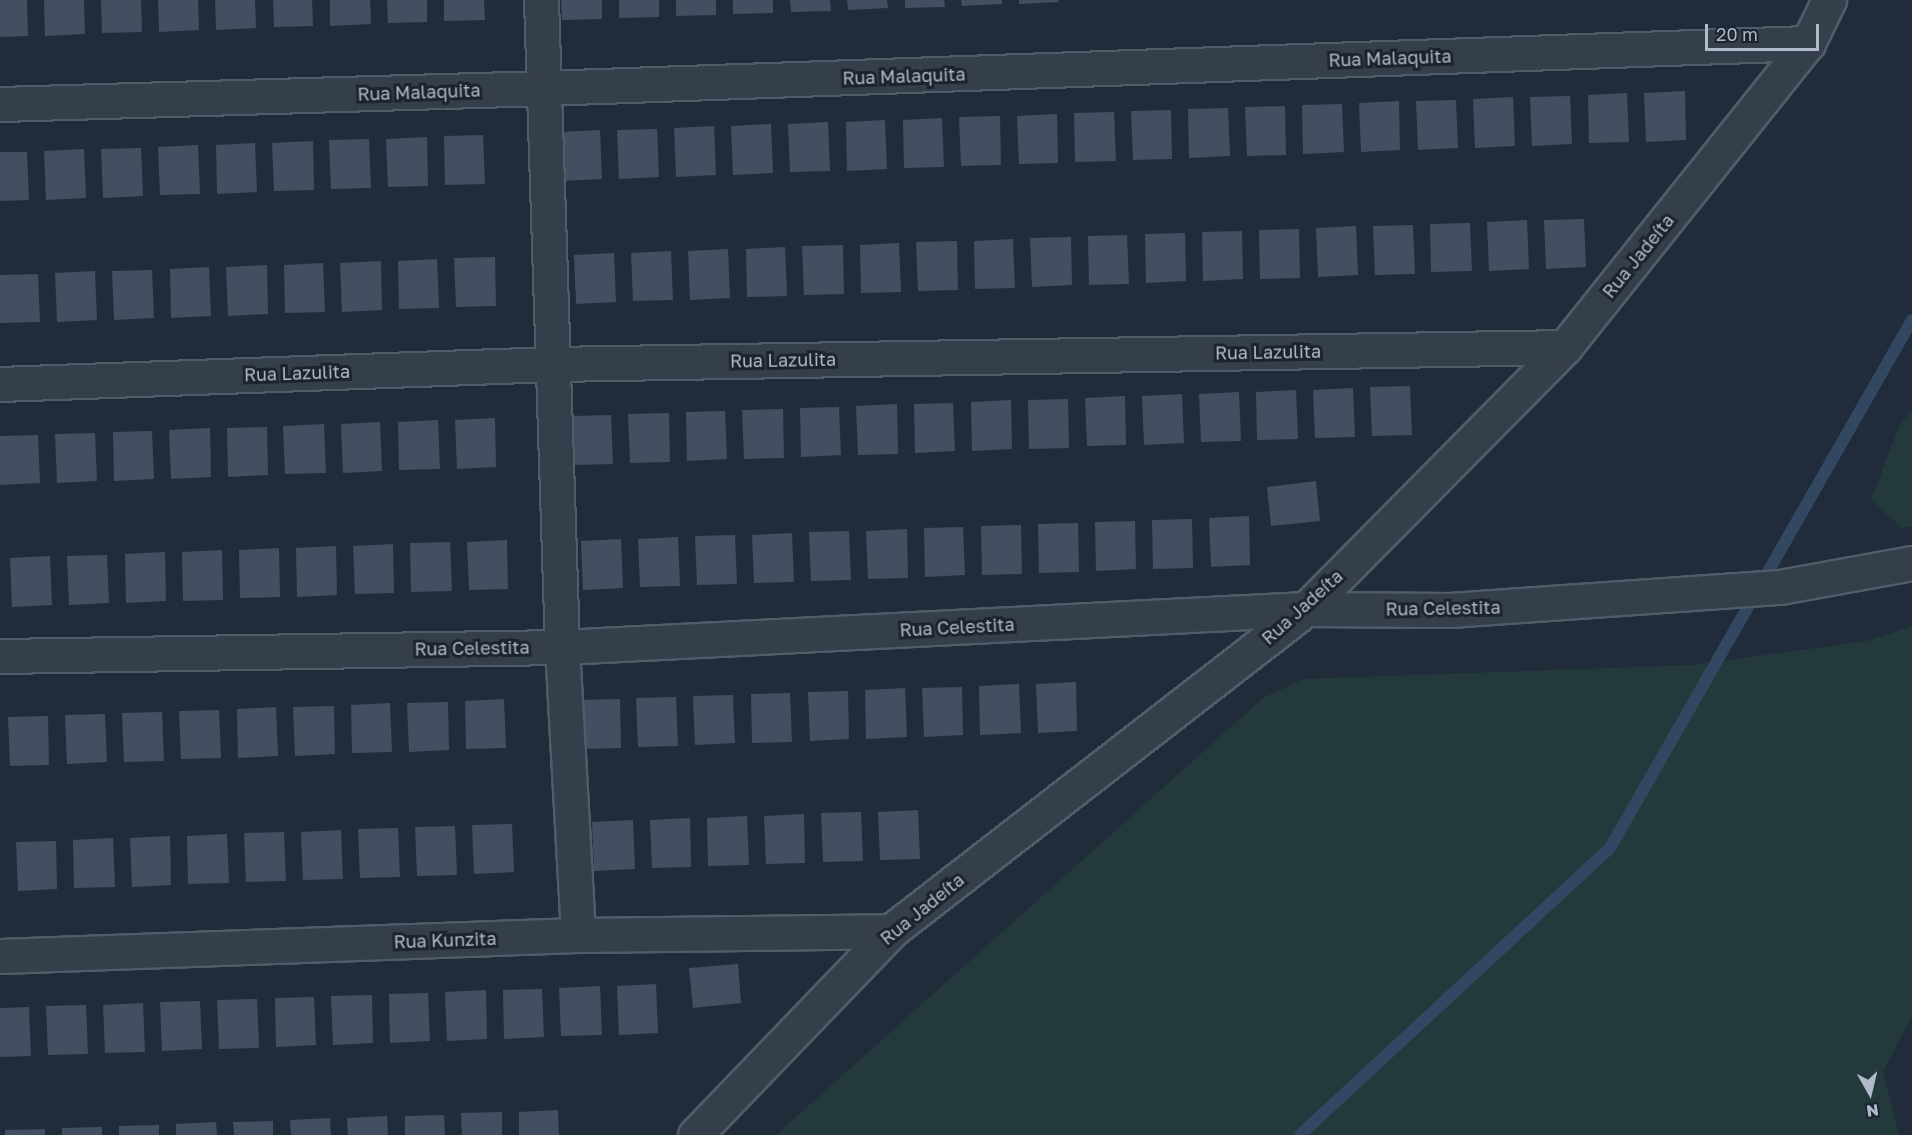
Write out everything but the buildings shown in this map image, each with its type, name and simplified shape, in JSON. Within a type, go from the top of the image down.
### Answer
[{"type":"street","points":[[541,0],[562,647],[578,935]]},
{"type":"street","name":"Rua Jadeíta","points":[[695,1135],[891,932],[1306,609],[1565,347],[1808,43],[1829,0]]},
{"type":"street","name":"Rua Malaquita","points":[[0,104],[544,88],[1808,43]]},
{"type":"street","name":"Rua Lazulita","points":[[0,384],[553,363],[1565,347]]},
{"type":"street","name":"Rua Celestita","points":[[0,656],[562,647],[1306,609],[1450,610],[1596,603],[1780,587],[1912,563]]},
{"type":"street","name":"Rua Kunzita","points":[[0,956],[578,935],[891,932]]},
{"type":"green space","points":[[1912,410],[1912,526],[1902,528],[1871,500],[1900,424]]},
{"type":"green space","points":[[1912,626],[1912,1016],[1883,1072],[1899,1135],[776,1135],[1263,698],[1303,679],[1692,665],[1867,641]]},
{"type":"waterway","points":[[1300,1135],[1610,848],[1912,320]]}]
